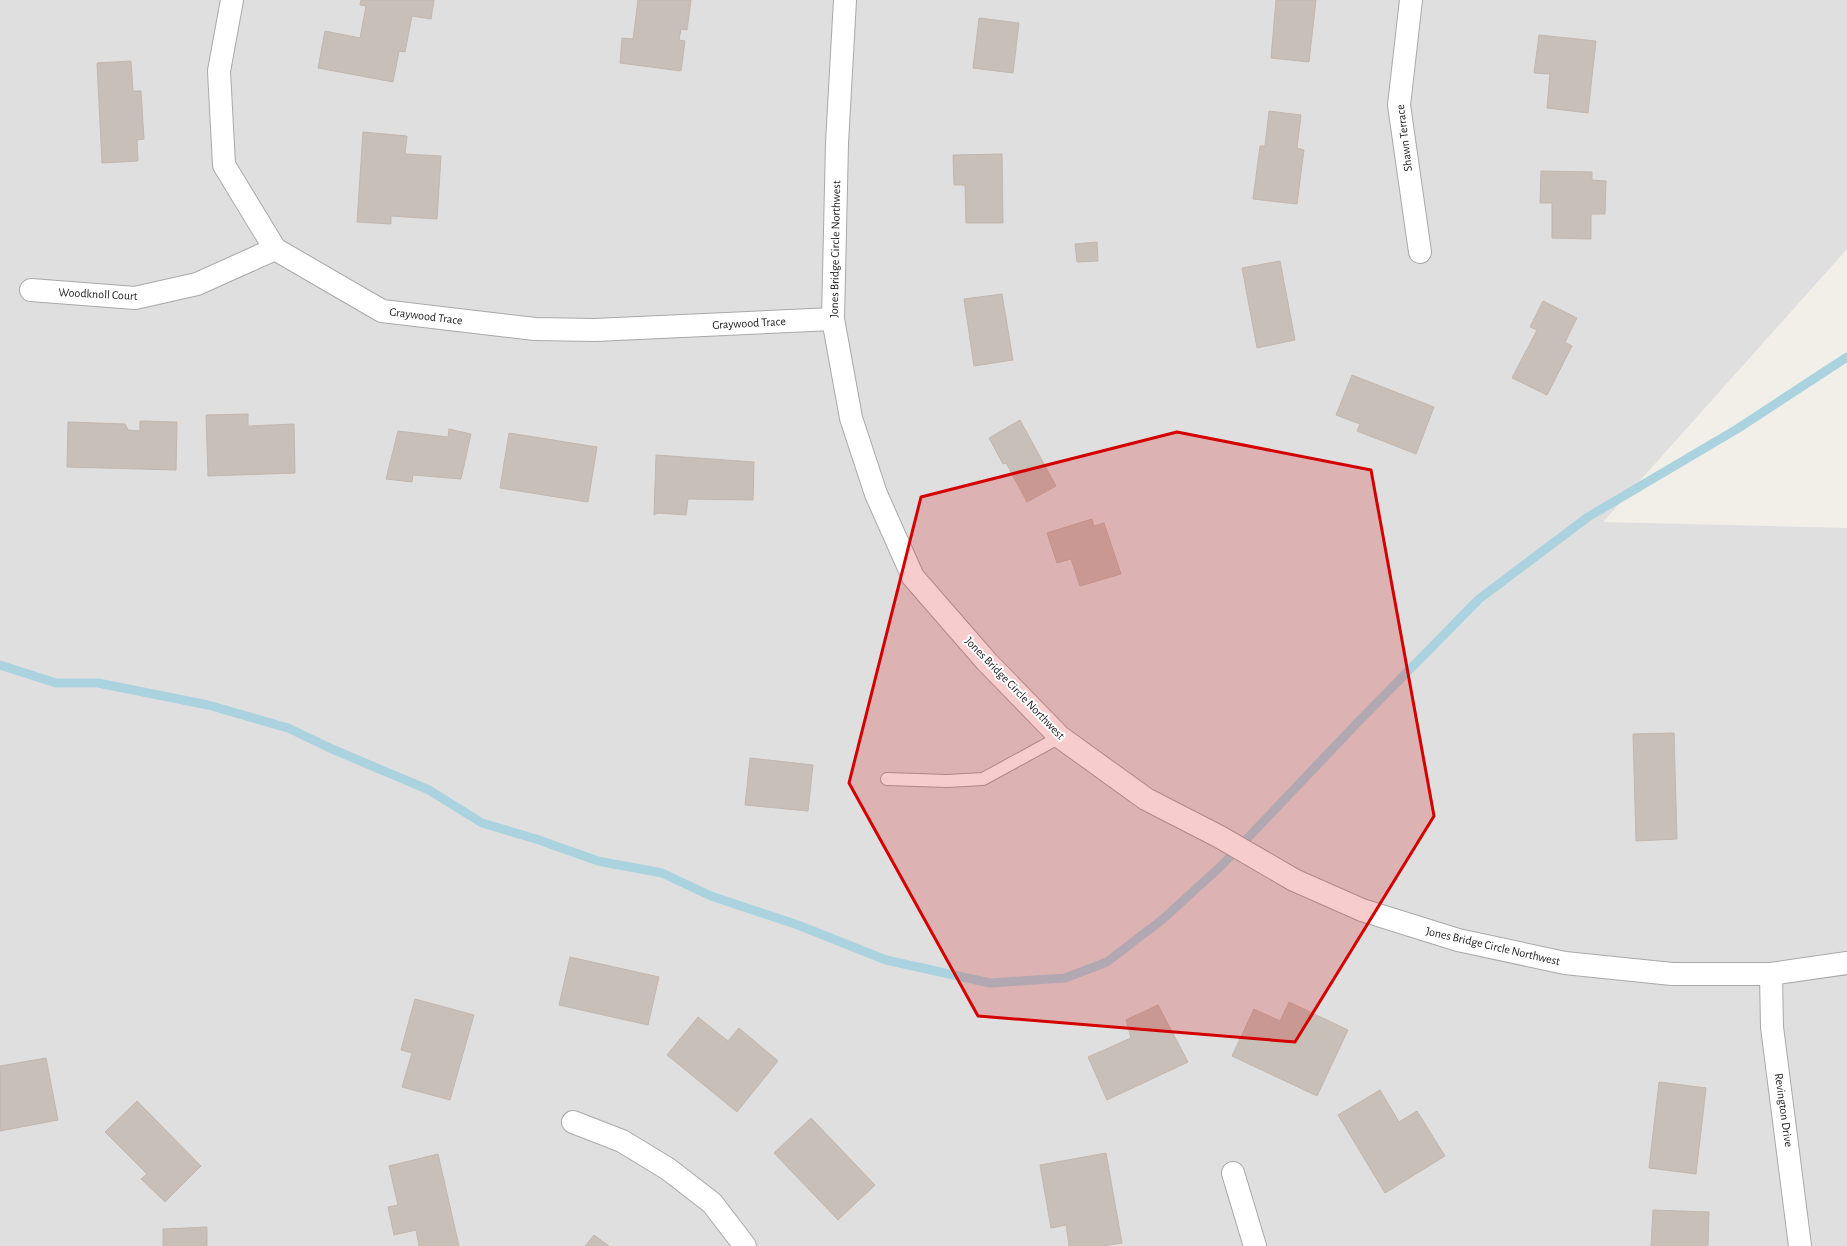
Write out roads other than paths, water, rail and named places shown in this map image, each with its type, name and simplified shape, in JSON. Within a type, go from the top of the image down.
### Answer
[{"type":"street","name":"Graywood Trace","points":[[232,0],[219,71],[224,165],[275,249],[382,311],[535,329],[595,330],[833,319]]},
{"type":"street","name":"Jones Bridge Circle Northwest","points":[[844,0],[837,143],[833,319],[851,418],[876,494],[913,577],[987,662],[1060,737],[1146,799],[1220,837],[1294,880],[1362,910],[1458,940],[1565,963],[1672,974],[1771,974],[1847,963]]},
{"type":"street","name":"Shawn Terrace","points":[[1411,0],[1399,105],[1420,252]]},
{"type":"street","name":"Woodknoll Court","points":[[31,290],[135,298],[197,284],[275,249]]},
{"type":"street","name":"Revington Drive","points":[[1771,974],[1772,1027],[1800,1246]]},
{"type":"street","points":[[573,1122],[622,1141],[668,1169],[712,1203],[745,1246]]},
{"type":"street","points":[[1233,1173],[1255,1246]]},
{"type":"lane","points":[[887,779],[947,781],[983,779],[1060,737]]},
{"type":"waterway","points":[[0,665],[56,683],[98,683],[208,705],[288,728],[332,749],[429,790],[482,823],[536,839],[598,861],[662,873],[711,896],[798,925],[886,960],[990,983],[1065,978],[1107,962],[1163,919],[1221,866],[1359,721],[1479,599],[1588,517],[1737,429],[1847,357]]}]
